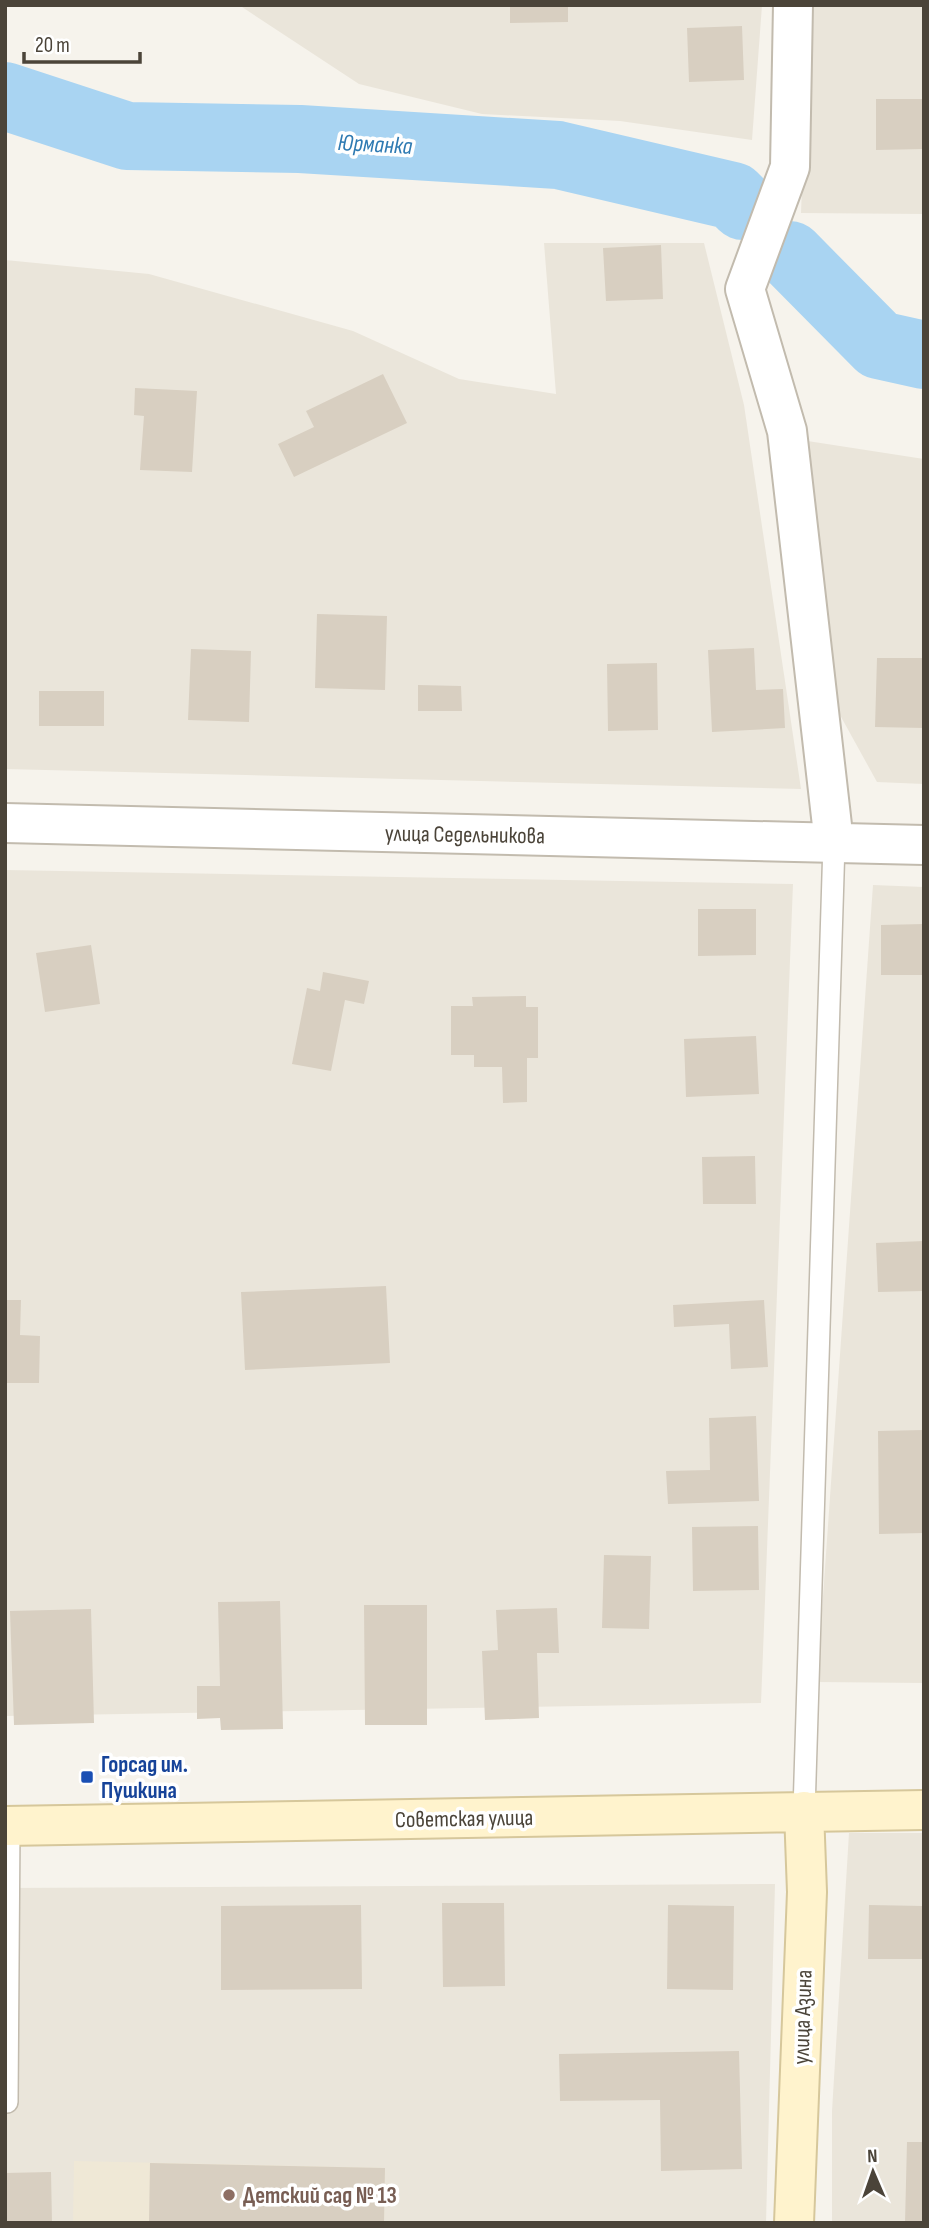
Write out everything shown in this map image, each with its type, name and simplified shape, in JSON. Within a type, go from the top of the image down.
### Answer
[{"type":"main road","name":"Советская улица","points":[[7,1826],[924,1810]]},
{"type":"main road","name":"улица Азина","points":[[794,2223],[807,1892],[804,1811]]},
{"type":"street","points":[[793,5],[789,167],[746,289],[787,431],[834,843]]},
{"type":"street","name":"улица Седельникова","points":[[5,823],[924,845]]},
{"type":"lane","points":[[804,1811],[834,843]]},
{"type":"lane","points":[[7,1826],[7,2102]]},
{"type":"shaded area","points":[[239,5],[762,5],[752,140],[620,121],[482,114],[359,84]]},
{"type":"shaded area","points":[[809,5],[924,5],[924,214],[801,213]]},
{"type":"shaded area","points":[[544,243],[704,243],[744,405],[801,789],[5,769],[5,260],[149,274],[353,331],[459,379],[556,394]]},
{"type":"shaded area","points":[[801,440],[924,459],[924,784],[877,782],[840,715]]},
{"type":"shaded area","points":[[5,870],[793,884],[761,1703],[5,1716]]},
{"type":"shaded area","points":[[873,885],[924,887],[924,1683],[817,1682]]},
{"type":"shaded area","points":[[849,1833],[924,1833],[924,2223],[832,2223],[832,2111]]},
{"type":"shaded area","points":[[775,1884],[766,2223],[5,2223],[5,1888]]},
{"type":"shaded area","name":"Детский сад № 13","points":[[74,2161],[385,2168],[384,2223],[73,2223]]},
{"type":"building","points":[[510,5],[568,5],[568,22],[510,23]]},
{"type":"building","points":[[742,26],[744,80],[689,82],[687,28]]},
{"type":"building","points":[[876,99],[924,99],[924,149],[876,150]]},
{"type":"building","points":[[661,245],[663,299],[606,301],[603,248]]},
{"type":"building","points":[[383,374],[407,423],[294,477],[278,444],[314,427],[306,411]]},
{"type":"building","points":[[135,388],[197,391],[192,472],[140,470],[144,416],[134,415]]},
{"type":"building","points":[[317,614],[387,616],[385,690],[315,688]]},
{"type":"building","points":[[754,648],[756,690],[783,689],[785,728],[712,732],[708,650]]},
{"type":"building","points":[[191,649],[251,651],[249,722],[188,720]]},
{"type":"building","points":[[877,658],[924,658],[924,728],[875,727]]},
{"type":"building","points":[[657,663],[658,730],[608,731],[607,664]]},
{"type":"building","points":[[418,685],[461,686],[462,711],[418,711]]},
{"type":"building","points":[[39,691],[104,691],[104,726],[39,726]]},
{"type":"building","points":[[698,909],[756,909],[756,955],[698,956]]},
{"type":"building","points":[[924,924],[924,975],[881,975],[881,925]]},
{"type":"building","points":[[91,945],[100,1004],[45,1012],[36,953]]},
{"type":"building","points":[[323,972],[369,981],[364,1004],[345,1000],[331,1071],[292,1064],[307,988],[320,991]]},
{"type":"building","points":[[526,996],[526,1007],[538,1007],[538,1058],[527,1058],[527,1102],[503,1103],[502,1067],[474,1067],[474,1055],[451,1055],[451,1006],[473,1006],[472,997]]},
{"type":"building","points":[[756,1036],[759,1094],[686,1097],[684,1039]]},
{"type":"building","points":[[755,1156],[756,1204],[703,1204],[702,1157]]},
{"type":"building","points":[[924,1241],[924,1291],[878,1292],[876,1243]]},
{"type":"building","points":[[386,1286],[390,1363],[245,1370],[241,1292]]},
{"type":"building","points":[[5,1300],[21,1300],[20,1335],[40,1336],[39,1383],[5,1383]]},
{"type":"building","points":[[764,1300],[768,1367],[731,1369],[729,1324],[674,1327],[673,1305]]},
{"type":"building","points":[[756,1416],[759,1501],[668,1504],[666,1471],[710,1470],[709,1418]]},
{"type":"building","points":[[924,1430],[924,1533],[879,1534],[878,1431]]},
{"type":"building","points":[[758,1526],[759,1590],[693,1591],[692,1527]]},
{"type":"building","points":[[604,1555],[651,1556],[649,1629],[602,1628]]},
{"type":"building","points":[[280,1601],[283,1729],[221,1730],[220,1718],[197,1719],[197,1686],[220,1686],[218,1602]]},
{"type":"building","points":[[364,1605],[427,1605],[427,1725],[365,1725]]},
{"type":"building","points":[[557,1608],[559,1653],[537,1653],[539,1718],[485,1720],[482,1651],[498,1650],[496,1610]]},
{"type":"building","points":[[91,1609],[94,1723],[14,1725],[10,1611]]},
{"type":"building","points":[[442,1903],[504,1903],[505,1986],[443,1987]]},
{"type":"building","points":[[361,1905],[362,1989],[221,1990],[221,1906]]},
{"type":"building","points":[[668,1905],[734,1906],[733,1990],[667,1989]]},
{"type":"building","points":[[869,1905],[924,1906],[924,1959],[868,1959]]},
{"type":"building","points":[[739,2051],[742,2169],[661,2171],[660,2100],[560,2101],[559,2054]]},
{"type":"building","points":[[907,2142],[924,2142],[924,2223],[905,2223]]},
{"type":"building","name":"Детский сад № 13","points":[[150,2163],[385,2168],[384,2223],[149,2223]]},
{"type":"building","points":[[51,2172],[52,2223],[5,2223],[5,2173]]},
{"type":"waterway","name":"Юрманка","points":[[5,96],[127,136],[300,139],[558,155],[733,196],[743,206]]},
{"type":"waterway","name":"Юрманка","points":[[790,255],[879,345],[924,355]]},
{"type":"place","name":"Горсад им. Пушкина","points":[[87,1777]]},
{"type":"place","name":"Детский сад № 13","points":[[229,2195]]}]
